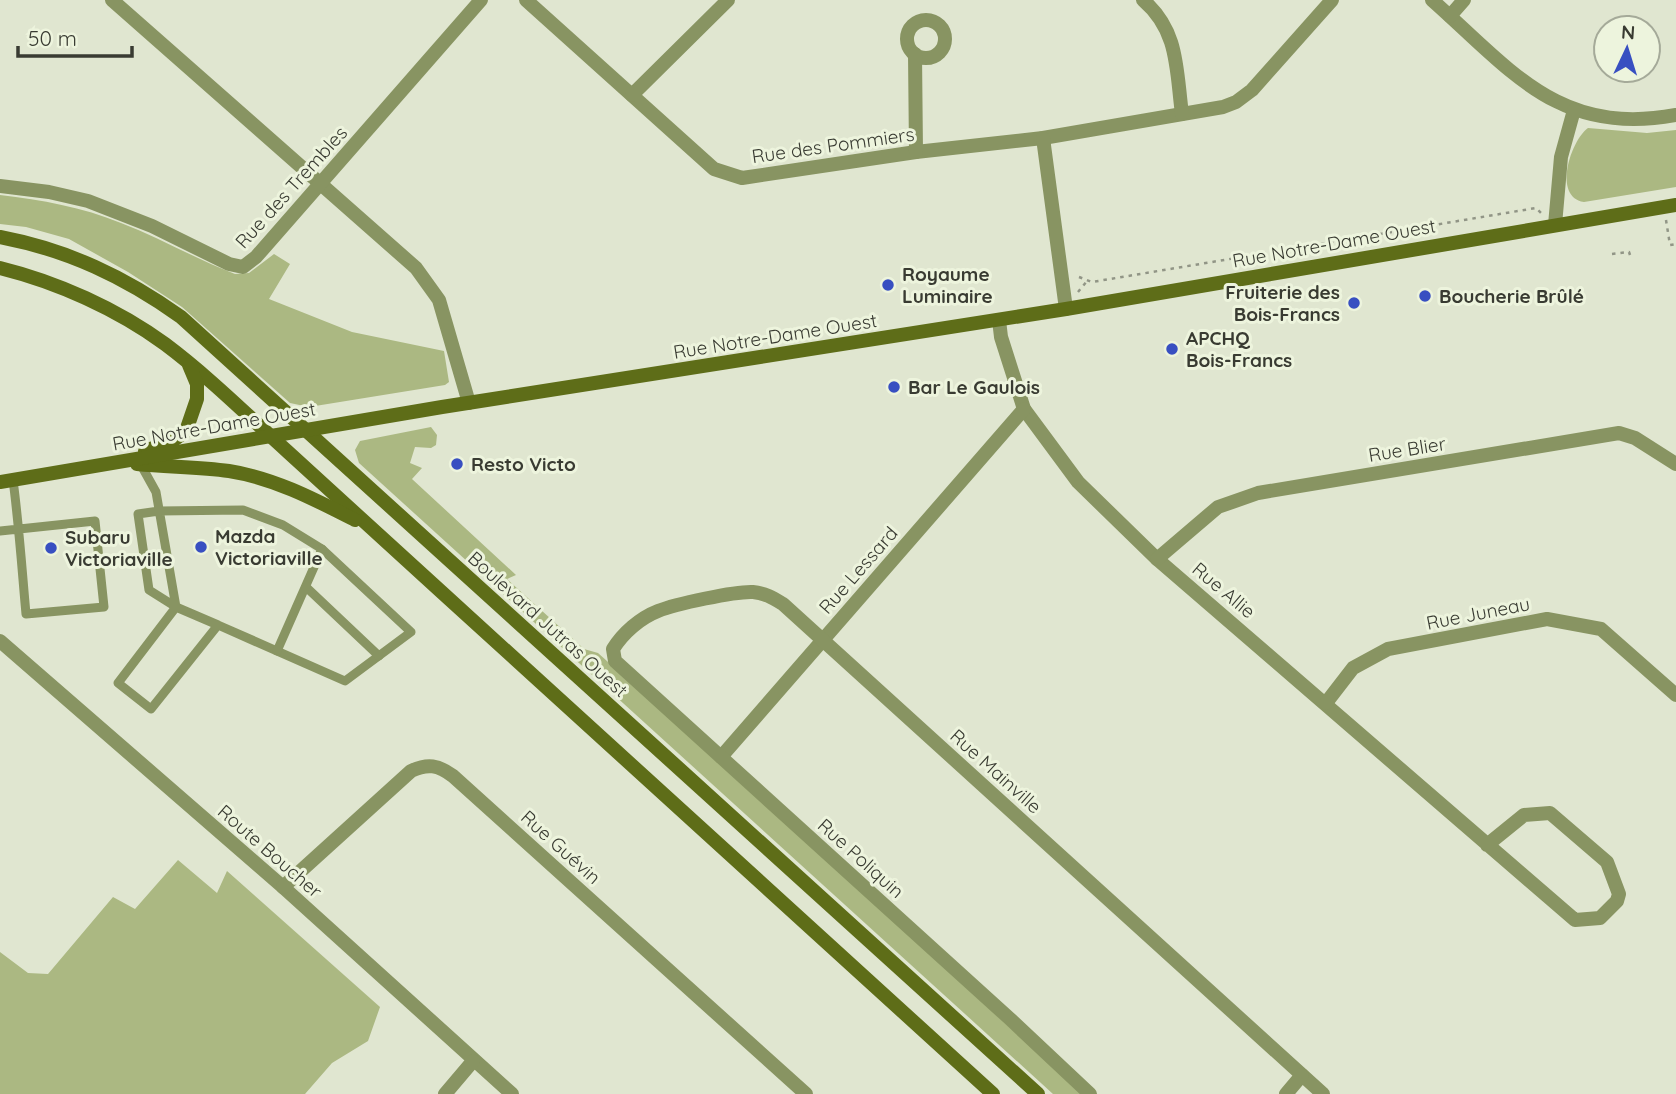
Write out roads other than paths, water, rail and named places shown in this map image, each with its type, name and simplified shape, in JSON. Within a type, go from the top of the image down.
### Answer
[{"type":"main road","name":"Rue Notre-Dame Ouest","points":[[7,481],[305,429],[1066,309],[1670,206]]},
{"type":"main road","name":"Boulevard Jutras Ouest","points":[[0,237],[32,243],[108,271],[146,292],[181,317],[1038,1094]]},
{"type":"main road","points":[[0,268],[28,275],[100,306],[143,330],[221,389],[993,1094]]},
{"type":"main road","points":[[114,463],[174,440],[186,431],[197,399],[197,384],[189,363]]},
{"type":"main road","points":[[114,463],[229,471],[275,482],[372,529]]},
{"type":"street","points":[[112,0],[416,268],[439,300],[469,403]]},
{"type":"street","name":"Rue des Trembles","points":[[0,186],[49,192],[88,201],[152,226],[229,264],[243,267],[256,257],[322,184],[481,0]]},
{"type":"street","name":"Rue des Pommiers","points":[[526,0],[714,169],[741,178],[916,152],[1043,138],[1223,107],[1236,102],[1252,90],[1332,0]]},
{"type":"street","points":[[632,95],[728,0]]},
{"type":"street","points":[[1143,0],[1164,22],[1171,40],[1182,114]]},
{"type":"street","points":[[1432,0],[1530,86],[1553,102],[1621,121],[1676,115]]},
{"type":"street","points":[[1450,16],[1464,0]]},
{"type":"street","points":[[915,54],[916,152]]},
{"type":"street","points":[[1555,225],[1561,158],[1574,110]]},
{"type":"street","points":[[1043,138],[1066,309]]},
{"type":"street","name":"Rue Allie","points":[[999,320],[1001,337],[1024,409],[1078,482],[1157,559],[1326,703],[1487,845],[1575,920],[1600,918],[1617,901],[1619,894],[1607,862],[1550,814],[1524,814],[1487,845]]},
{"type":"street","name":"Rue Lessard","points":[[721,757],[1024,409]]},
{"type":"street","name":"Rue Blier","points":[[1157,559],[1219,507],[1258,493],[1619,433],[1635,438],[1676,464]]},
{"type":"street","name":"Rue Mainville","points":[[613,649],[623,634],[657,611],[700,600],[751,592],[769,595],[823,640],[1323,1094]]},
{"type":"street","name":"Rue Juneau","points":[[1326,703],[1353,668],[1388,649],[1547,620],[1601,629],[1676,695]]},
{"type":"street","name":"Route Boucher","points":[[0,641],[282,887],[512,1094]]},
{"type":"street","name":"Rue Poliquin","points":[[613,649],[615,662],[1090,1094]]},
{"type":"street","name":"Rue Guévin","points":[[282,887],[411,771],[422,765],[438,766],[453,776],[806,1094]]},
{"type":"street","points":[[445,1094],[473,1060]]},
{"type":"street","points":[[1286,1094],[1302,1075]]},
{"type":"lane","points":[[141,465],[156,492],[176,607],[118,683],[151,709],[218,625]]},
{"type":"lane","points":[[0,531],[18,529],[95,521],[104,607],[26,614],[18,529],[7,481]]},
{"type":"lane","points":[[243,510],[284,525],[323,549],[411,632],[345,681],[176,607],[149,590],[138,514],[159,511],[243,510]]},
{"type":"lane","points":[[278,651],[323,549]]},
{"type":"lane","points":[[306,587],[379,656]]},
{"type":"place","name":"Royaume Luminaire","points":[[888,285]]},
{"type":"place","name":"Boucherie Brûlé","points":[[1425,296]]},
{"type":"place","name":"Fruiterie des Bois-Francs","points":[[1354,303]]},
{"type":"place","name":"APCHQ Bois-Francs","points":[[1172,349]]},
{"type":"place","name":"Bar Le Gaulois","points":[[894,387]]},
{"type":"place","name":"Resto Victo","points":[[457,464]]},
{"type":"place","name":"Mazda Victoriaville","points":[[201,547]]},
{"type":"place","name":"Subaru Victoriaville","points":[[51,548]]}]
